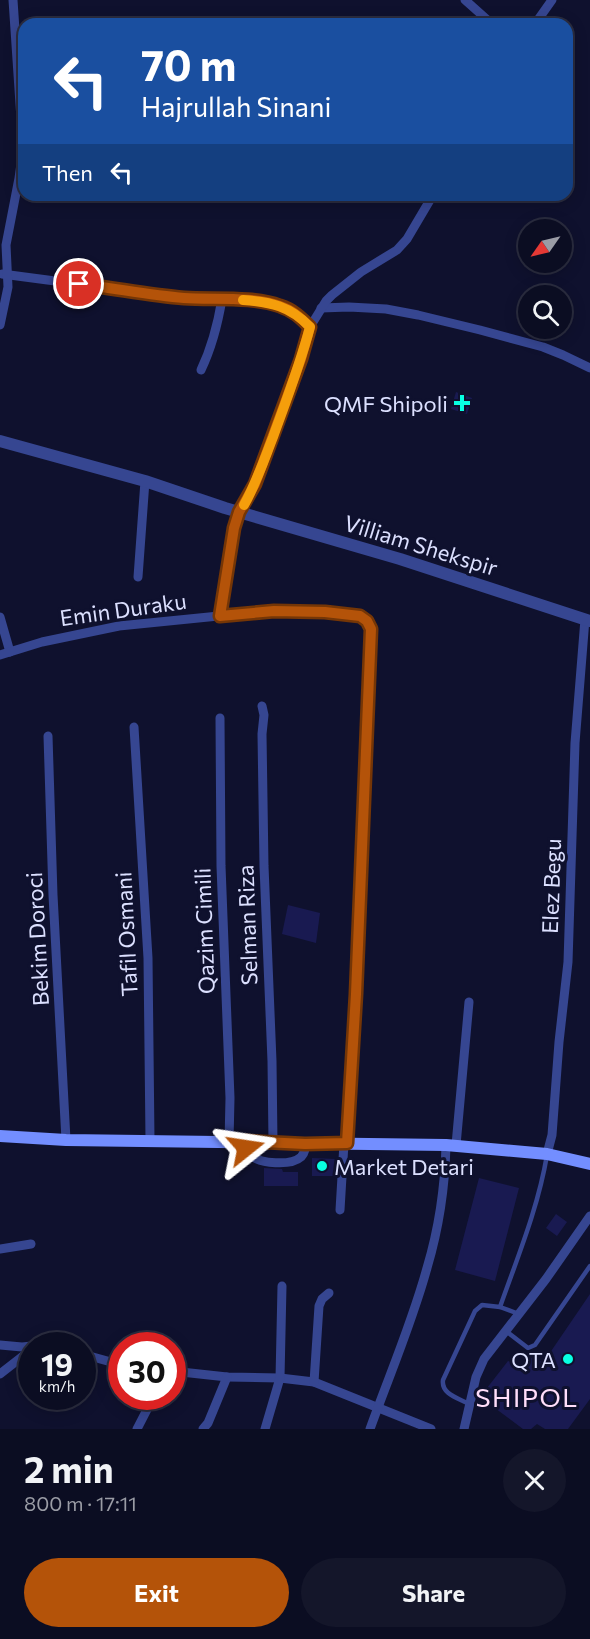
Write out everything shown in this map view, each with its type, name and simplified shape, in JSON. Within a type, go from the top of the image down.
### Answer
[{"type":"main road","points":[[0,1136],[66,1140],[451,1145],[547,1154],[590,1164]]},
{"type":"street","points":[[13,0],[18,74]]},
{"type":"street","points":[[465,0],[485,18]]},
{"type":"street","points":[[539,18],[552,0]]},
{"type":"street","points":[[0,325],[8,287],[3,274],[6,245],[18,183]]},
{"type":"street","name":"Emin Duraku","points":[[5,653],[42,642],[119,626],[220,616],[231,538],[239,512],[255,484],[301,359],[310,327],[326,301],[341,286],[397,250],[407,239],[429,201]]},
{"type":"street","points":[[3,274],[184,298],[248,300],[280,306],[301,318],[310,327]]},
{"type":"street","points":[[201,370],[219,321],[222,299]]},
{"type":"street","points":[[321,308],[386,309],[418,315],[543,347],[590,368]]},
{"type":"street","name":"Villiam Shekspir","points":[[0,441],[145,481],[239,512],[400,559],[588,620]]},
{"type":"street","points":[[138,577],[145,481]]},
{"type":"street","points":[[220,616],[268,611],[325,612],[360,616],[367,621],[371,629],[356,994],[340,1210]]},
{"type":"street","points":[[0,617],[5,653]]},
{"type":"street","name":"Elez Begu","points":[[547,1154],[552,1135],[568,962],[575,743],[588,620]]},
{"type":"street","name":"Selman Riza","points":[[262,706],[273,1143]]},
{"type":"street","name":"Qazim Cimili","points":[[220,718],[221,866],[230,1098],[229,1142]]},
{"type":"street","name":"Tafil Osmani","points":[[134,727],[148,958],[150,1140]]},
{"type":"street","name":"Bekim Doroci","points":[[48,736],[53,895],[66,1140]]},
{"type":"street","points":[[370,1429],[428,1266],[451,1145],[469,1002]]},
{"type":"street","points":[[245,1141],[249,1153],[260,1161],[270,1162],[299,1159],[305,1152],[305,1144]]},
{"type":"street","points":[[464,1429],[469,1404],[484,1359],[546,1280],[590,1216]]},
{"type":"street","points":[[0,1249],[31,1244]]},
{"type":"street","points":[[265,1429],[280,1378],[282,1286]]},
{"type":"street","points":[[314,1382],[319,1306],[322,1299],[329,1293]]},
{"type":"street","points":[[0,1345],[18,1347]]},
{"type":"street","points":[[0,1374],[18,1359]]},
{"type":"street","points":[[186,1373],[314,1382],[431,1429]]},
{"type":"street","points":[[203,1429],[208,1423],[227,1377]]},
{"type":"street","points":[[137,1429],[147,1410]]},
{"type":"lane","points":[[500,1307],[534,1213],[547,1154]]},
{"type":"lane","points":[[506,1331],[528,1348],[536,1345],[590,1266]]},
{"type":"lane","points":[[469,1404],[442,1386],[475,1311],[482,1305],[500,1307],[519,1314]]},
{"type":"building","name":"QMF Shipoli","points":[[456,392],[472,398],[467,414],[451,409]]},
{"type":"building","points":[[288,905],[320,913],[316,943],[282,934]]},
{"type":"building","points":[[312,1158],[336,1159],[335,1176],[312,1176]]},
{"type":"building","points":[[264,1168],[298,1172],[298,1186],[264,1186]]},
{"type":"building","points":[[479,1178],[519,1188],[495,1281],[455,1270]]},
{"type":"building","points":[[556,1214],[567,1222],[557,1236],[546,1228]]},
{"type":"building","name":"QTA","points":[[590,1294],[590,1399],[568,1429],[545,1429],[537,1424],[531,1429],[523,1429],[480,1397],[508,1361],[524,1366],[533,1356],[543,1363]]},
{"type":"slow traffic","points":[[243,300],[280,306],[301,318],[310,327],[282,413],[255,484],[244,505]]},
{"type":"place","name":"QMF Shipoli","points":[[462,403]]},
{"type":"place","name":"Market Detari","points":[[322,1166]]},
{"type":"place","name":"QTA","points":[[568,1359]]},
{"type":"district","name":"SHIPOL","points":[[527,1396]]},
{"type":"route","points":[[79,284],[184,298],[248,300],[272,304],[291,311],[310,327],[301,359],[255,484],[239,512],[234,528],[220,616],[274,611],[325,612],[360,616],[367,621],[371,629],[356,994],[347,1143],[305,1144],[245,1141],[246,1148]]}]
